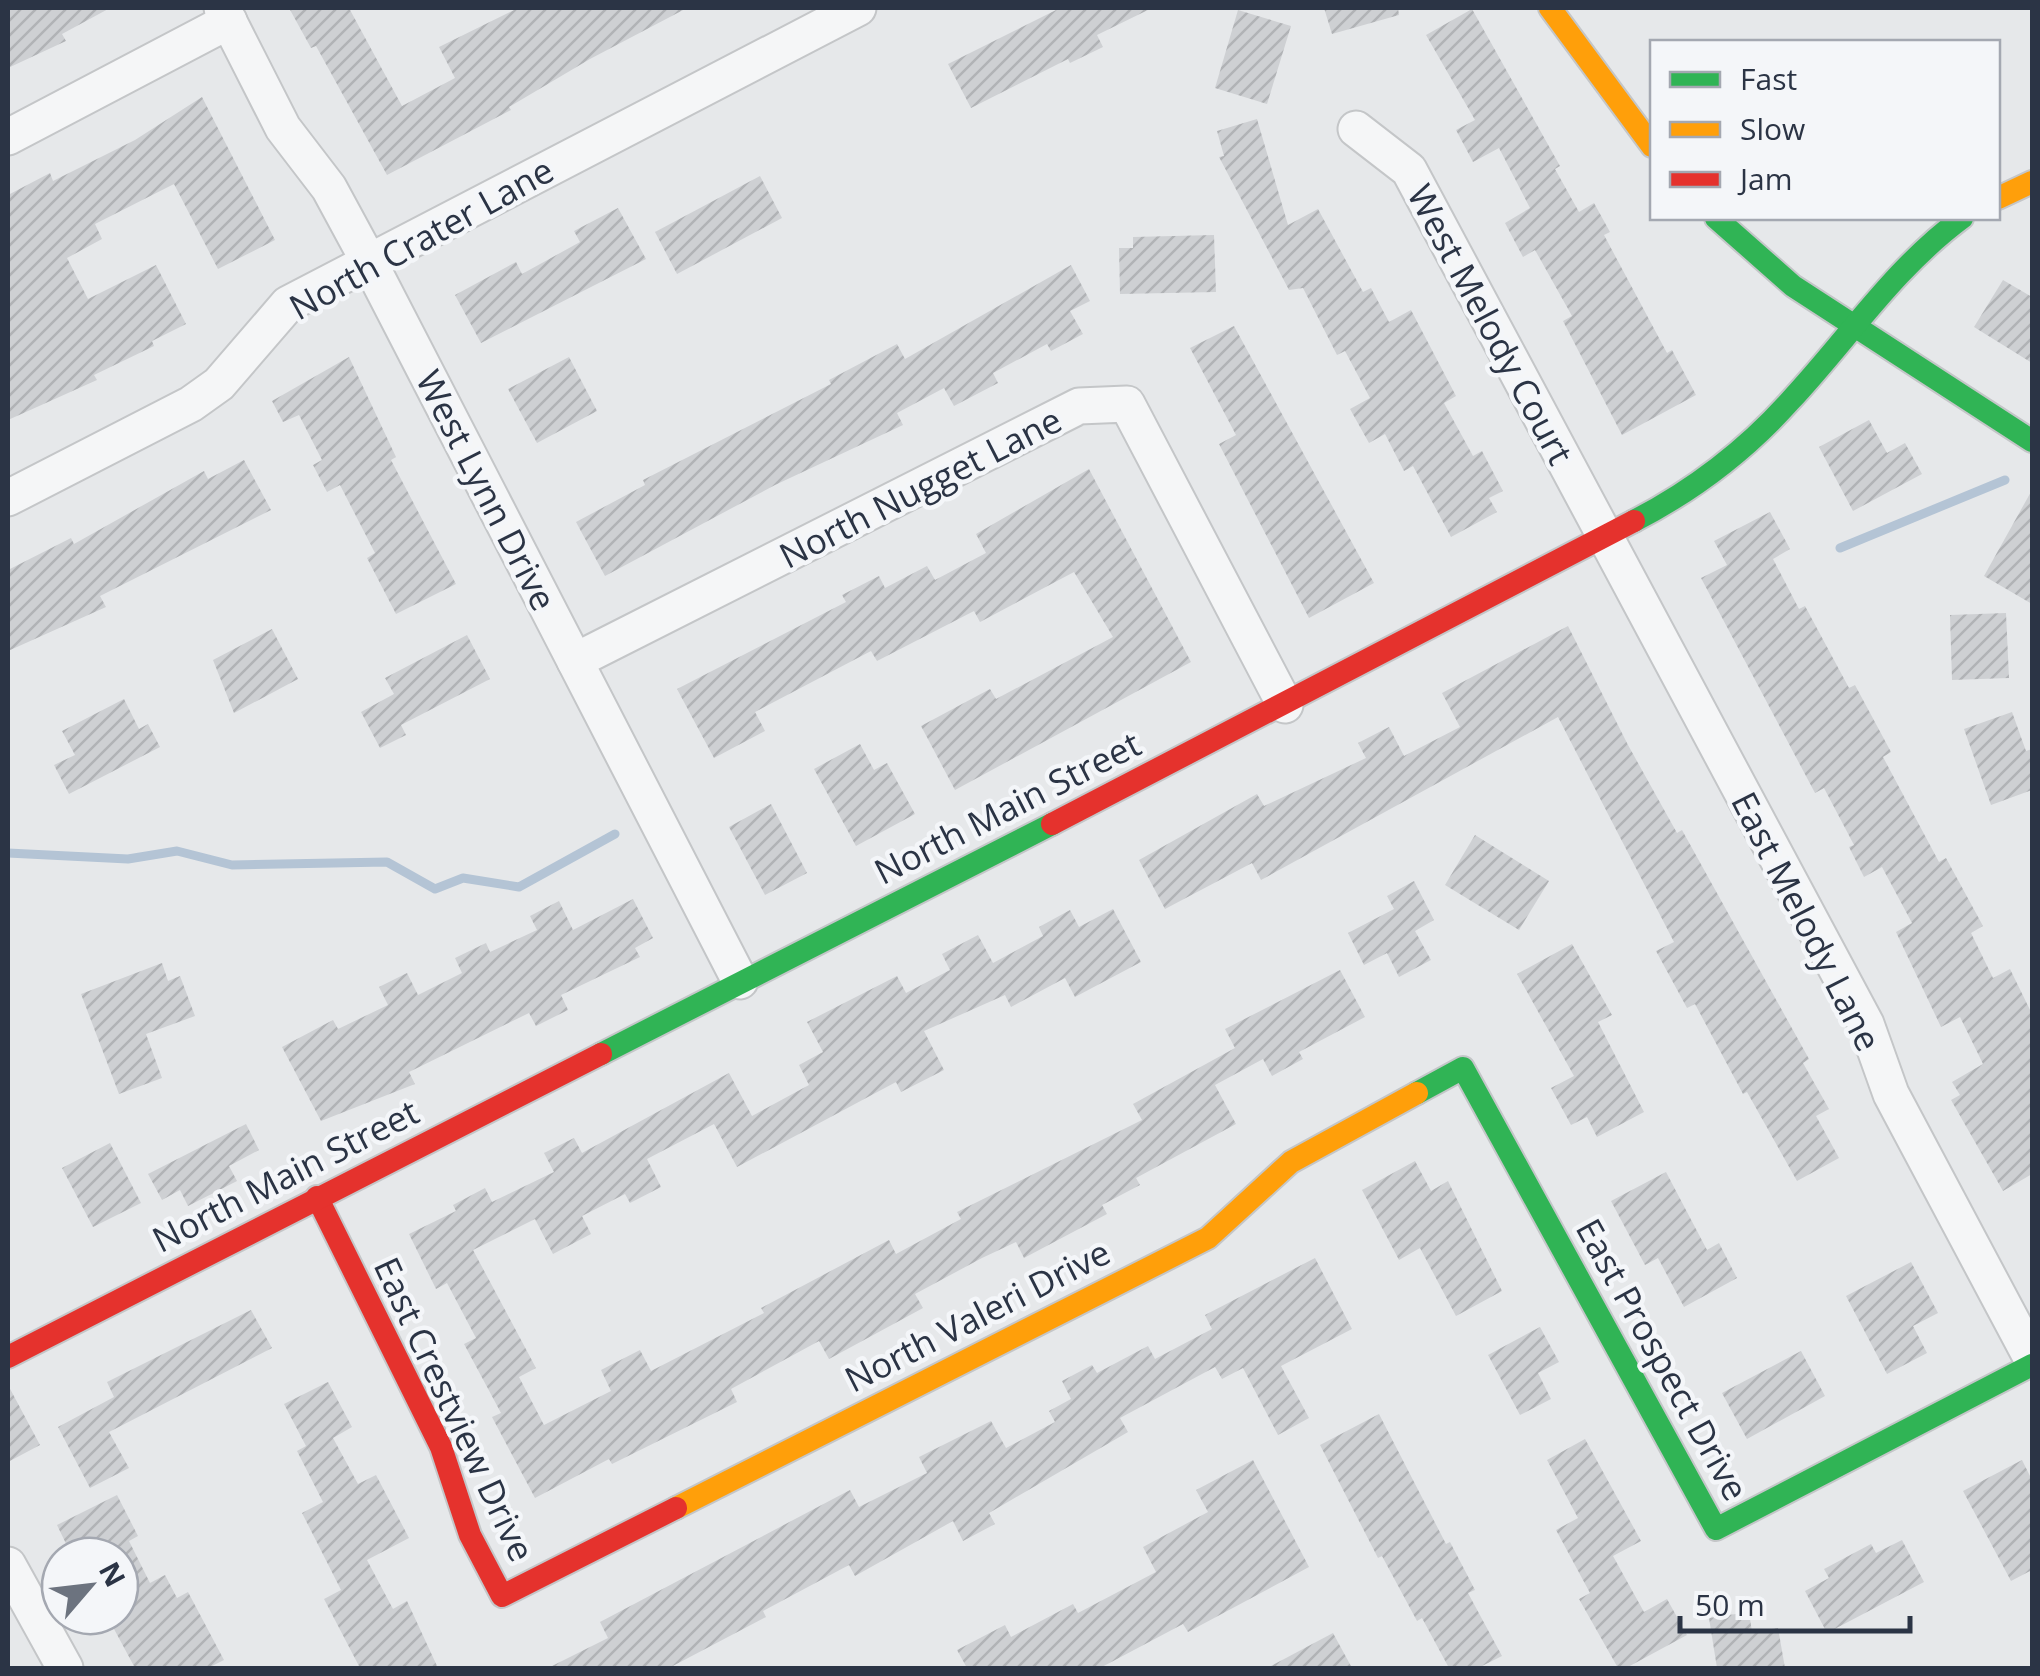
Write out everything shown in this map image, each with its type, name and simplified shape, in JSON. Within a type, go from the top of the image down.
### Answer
[{"type":"street","name":"North Crater Lane","points":[[8,498],[191,404],[219,384],[288,304],[858,8]]},
{"type":"street","points":[[1550,8],[1650,143]]},
{"type":"street","name":"West Lynn Drive","points":[[225,14],[283,128],[329,188],[368,260],[740,981]]},
{"type":"street","points":[[8,137],[225,14]]},
{"type":"street","name":"West Melody Court","points":[[1356,128],[1409,170],[1605,538]]},
{"type":"street","points":[[2000,197],[2032,182]]},
{"type":"street","points":[[1718,220],[1793,286],[2032,441]]},
{"type":"street","name":"North Main Street","points":[[8,1357],[1605,538],[1712,474],[1805,385],[1850,324],[1919,249],[1959,220]]},
{"type":"street","name":"North Nugget Lane","points":[[576,661],[1079,406],[1127,404],[1285,705]]},
{"type":"street","name":"East Melody Lane","points":[[1605,538],[1866,1024],[1891,1094],[2032,1362]]},
{"type":"street","name":"East Prospect Drive","points":[[1463,1068],[1716,1530],[2032,1362]]},
{"type":"street","name":"North Valeri Drive","points":[[502,1596],[1208,1238],[1236,1217],[1268,1178],[1291,1162],[1463,1068]]},
{"type":"street","name":"East Crestview Drive","points":[[317,1197],[441,1447],[470,1535],[502,1596]]},
{"type":"street","points":[[8,1565],[65,1668]]},
{"type":"building","points":[[8,8],[110,8],[62,34],[66,41],[8,68]]},
{"type":"building","points":[[289,8],[349,8],[402,106],[455,78],[439,47],[518,8],[687,8],[590,59],[509,107],[511,110],[387,175],[316,46],[311,48]]},
{"type":"building","points":[[1060,8],[1152,8],[1097,35],[1103,47],[1070,63],[1068,59],[971,108],[948,64]]},
{"type":"building","points":[[1324,8],[1398,8],[1399,15],[1332,34]]},
{"type":"building","points":[[1472,9],[1560,166],[1555,169],[1579,212],[1594,203],[1610,232],[1604,235],[1667,353],[1672,350],[1696,395],[1622,435],[1563,321],[1572,316],[1535,250],[1523,257],[1505,223],[1530,208],[1499,148],[1473,162],[1456,130],[1475,120],[1426,35]]},
{"type":"building","points":[[1238,10],[1291,26],[1267,104],[1215,88]]},
{"type":"building","points":[[202,97],[275,240],[218,269],[174,184],[95,224],[102,239],[67,258],[88,299],[156,265],[186,324],[152,341],[154,346],[94,375],[97,380],[8,420],[8,195],[50,173],[53,181],[135,140]]},
{"type":"building","points":[[1257,119],[1288,225],[1318,209],[1363,292],[1371,288],[1389,322],[1411,310],[1456,396],[1444,403],[1473,456],[1482,451],[1503,491],[1489,498],[1497,512],[1451,537],[1413,466],[1404,471],[1385,434],[1369,443],[1350,409],[1370,398],[1345,351],[1337,355],[1303,288],[1289,290],[1219,157],[1224,156],[1217,131]]},
{"type":"building","points":[[760,176],[782,218],[677,274],[655,232]]},
{"type":"building","points":[[618,208],[646,259],[481,343],[455,295],[516,262],[522,274],[580,242],[574,231]]},
{"type":"building","points":[[1214,235],[1216,292],[1120,294],[1119,248],[1133,248],[1133,237]]},
{"type":"building","points":[[1071,265],[1090,301],[1070,311],[1083,334],[1051,351],[1047,344],[993,373],[998,383],[954,406],[944,388],[897,413],[903,425],[775,485],[605,576],[576,522],[645,485],[643,480],[831,384],[829,380],[897,344],[905,359]]},
{"type":"building","points":[[2003,280],[2032,297],[2032,363],[1974,327]]},
{"type":"building","points":[[1234,326],[1374,583],[1309,618],[1219,444],[1236,435],[1190,348]]},
{"type":"building","points":[[349,357],[396,457],[391,460],[456,584],[396,614],[367,558],[375,553],[340,485],[327,492],[313,465],[322,460],[299,415],[283,422],[272,401]]},
{"type":"building","points":[[569,357],[597,411],[537,443],[508,389]]},
{"type":"building","points":[[1869,420],[1887,453],[1905,443],[1922,474],[1853,511],[1819,447]]},
{"type":"building","points":[[244,460],[271,510],[100,596],[106,607],[8,651],[8,570],[71,538],[74,544],[204,471],[208,479]]},
{"type":"building","points":[[1089,469],[1191,662],[955,790],[921,726],[990,689],[996,699],[1113,637],[1074,572],[980,622],[974,611],[877,661],[871,651],[755,712],[765,731],[714,758],[677,689],[846,602],[842,595],[879,576],[885,588],[927,566],[935,580],[986,553],[976,534]]},
{"type":"building","points":[[2032,490],[2032,604],[1984,576]]},
{"type":"building","points":[[1770,512],[1790,549],[1773,559],[1799,609],[1805,606],[1849,688],[1855,685],[1891,752],[1883,757],[1939,862],[1946,858],[1983,926],[1971,933],[1993,978],[2010,969],[2032,1014],[2032,1174],[2003,1191],[1951,1100],[1960,1095],[1952,1082],[1983,1064],[1960,1017],[1941,1027],[1896,932],[1912,923],[1882,867],[1864,877],[1849,847],[1854,845],[1824,788],[1815,793],[1701,578],[1727,565],[1714,541]]},
{"type":"building","points":[[2006,613],[2009,678],[1952,680],[1950,615]]},
{"type":"building","points":[[1568,626],[1628,745],[1677,833],[1682,830],[1809,1059],[1803,1063],[1829,1109],[1816,1116],[1839,1158],[1797,1181],[1747,1092],[1743,1094],[1695,1004],[1687,1008],[1656,951],[1674,942],[1558,717],[1261,880],[1252,863],[1165,909],[1139,860],[1257,794],[1264,806],[1366,758],[1358,743],[1389,727],[1404,756],[1460,727],[1442,693]]},
{"type":"building","points":[[272,629],[298,679],[234,713],[213,660]]},
{"type":"building","points":[[467,635],[490,679],[401,725],[406,735],[380,748],[361,712],[394,694],[385,678]]},
{"type":"building","points":[[124,699],[139,729],[148,724],[160,747],[69,794],[54,765],[75,755],[62,731]]},
{"type":"building","points":[[2012,712],[2026,751],[2032,749],[2032,790],[1991,805],[1964,729]]},
{"type":"building","points":[[860,744],[874,770],[887,763],[915,814],[856,846],[814,769]]},
{"type":"building","points":[[771,804],[807,873],[765,895],[729,827]]},
{"type":"building","points":[[1475,835],[1549,881],[1519,930],[1445,885]]},
{"type":"building","points":[[1414,881],[1434,920],[1415,931],[1431,960],[1399,977],[1387,953],[1364,965],[1348,933],[1394,909],[1387,896]]},
{"type":"building","points":[[633,899],[653,938],[635,948],[640,957],[561,995],[568,1010],[536,1026],[529,1013],[409,1072],[415,1084],[321,1121],[282,1047],[333,1020],[338,1029],[388,1005],[379,987],[407,973],[418,995],[462,973],[455,958],[486,943],[490,952],[537,930],[530,916],[559,901],[573,930]]},
{"type":"building","points":[[1113,909],[1141,962],[1075,997],[1065,978],[1011,1007],[1005,995],[924,1031],[944,1070],[901,1092],[896,1082],[737,1167],[714,1124],[647,1159],[661,1187],[630,1203],[625,1194],[582,1216],[591,1234],[553,1254],[535,1219],[473,1250],[536,1368],[519,1377],[544,1425],[611,1391],[601,1370],[640,1350],[651,1371],[764,1313],[761,1308],[889,1240],[896,1254],[961,1219],[957,1212],[1142,1120],[1133,1104],[1235,1048],[1225,1029],[1340,970],[1365,1017],[1299,1052],[1303,1059],[1272,1076],[1263,1059],[1215,1085],[1236,1124],[1136,1178],[1140,1185],[1102,1205],[1107,1214],[1024,1258],[1016,1242],[982,1258],[915,1294],[923,1308],[829,1359],[819,1341],[731,1389],[737,1402],[612,1464],[609,1459],[535,1498],[492,1417],[501,1413],[464,1344],[476,1338],[447,1283],[436,1289],[409,1234],[456,1211],[453,1205],[485,1188],[492,1202],[554,1172],[544,1153],[574,1138],[582,1153],[729,1073],[752,1116],[809,1085],[799,1065],[823,1052],[807,1022],[897,976],[906,993],[950,970],[942,954],[978,935],[993,963],[1043,936],[1039,927],[1070,910],[1079,927]]},
{"type":"building","points":[[1572,944],[1612,1015],[1598,1022],[1644,1112],[1597,1137],[1587,1117],[1571,1125],[1551,1088],[1574,1076],[1517,974]]},
{"type":"building","points":[[162,963],[168,981],[180,976],[195,1016],[146,1034],[162,1078],[119,1094],[81,994]]},
{"type":"building","points":[[246,1124],[259,1150],[229,1166],[237,1181],[188,1206],[180,1190],[162,1200],[148,1174]]},
{"type":"building","points":[[110,1143],[141,1203],[93,1227],[62,1168]]},
{"type":"building","points":[[1415,1161],[1431,1191],[1448,1181],[1502,1291],[1456,1316],[1420,1248],[1399,1260],[1362,1190]]},
{"type":"building","points":[[1666,1172],[1707,1250],[1719,1243],[1737,1278],[1684,1307],[1658,1258],[1645,1265],[1611,1201]]},
{"type":"building","points":[[1315,1258],[1352,1329],[1281,1366],[1309,1418],[1278,1435],[1243,1368],[1222,1379],[1215,1367],[1120,1418],[1128,1432],[989,1513],[995,1524],[963,1541],[953,1521],[855,1576],[849,1565],[763,1611],[766,1617],[669,1668],[548,1668],[608,1638],[600,1622],[850,1490],[859,1507],[927,1473],[919,1457],[991,1421],[1006,1448],[1055,1422],[1049,1411],[1071,1399],[1062,1381],[1092,1365],[1097,1373],[1148,1346],[1155,1359],[1212,1329],[1205,1315]]},
{"type":"building","points":[[1911,1262],[1938,1313],[1913,1326],[1927,1353],[1887,1374],[1846,1296]]},
{"type":"building","points":[[251,1310],[272,1348],[109,1432],[129,1468],[90,1488],[58,1427],[114,1397],[107,1382]]},
{"type":"building","points":[[1540,1327],[1559,1362],[1538,1373],[1551,1399],[1520,1415],[1488,1355]]},
{"type":"building","points":[[1801,1351],[1825,1396],[1747,1439],[1722,1393]]},
{"type":"building","points":[[328,1382],[352,1427],[333,1438],[358,1484],[376,1475],[409,1538],[367,1560],[393,1609],[407,1601],[438,1668],[360,1668],[324,1599],[341,1590],[302,1513],[323,1502],[297,1451],[306,1446],[284,1404]]},
{"type":"building","points":[[8,1385],[40,1445],[8,1462]]},
{"type":"building","points":[[1379,1414],[1446,1544],[1450,1542],[1475,1590],[1468,1593],[1502,1656],[1478,1668],[1449,1668],[1422,1618],[1417,1621],[1382,1556],[1378,1558],[1320,1445]]},
{"type":"building","points":[[1585,1439],[1641,1541],[1613,1556],[1644,1612],[1667,1599],[1687,1635],[1626,1668],[1618,1668],[1579,1599],[1590,1593],[1556,1530],[1578,1518],[1547,1460]]},
{"type":"building","points":[[1253,1460],[1309,1567],[1188,1632],[1183,1624],[1100,1668],[967,1668],[957,1650],[1005,1625],[1011,1637],[1073,1604],[1078,1613],[1156,1572],[1143,1547],[1208,1512],[1196,1490]]},
{"type":"building","points":[[2022,1460],[2032,1480],[2032,1570],[2011,1581],[1963,1491]]},
{"type":"building","points":[[117,1495],[138,1536],[62,1536],[57,1525]]},
{"type":"building","points":[[1902,1540],[1924,1582],[1827,1633],[1805,1591],[1829,1578],[1824,1569],[1871,1544],[1876,1553]]},
{"type":"building","points":[[140,1563],[150,1583],[165,1575],[177,1598],[188,1592],[224,1660],[208,1668],[135,1668],[118,1636],[140,1636]]},
{"type":"building","points":[[1749,1612],[1752,1632],[1778,1628],[1785,1668],[1717,1668],[1709,1618]]},
{"type":"building","points":[[1333,1633],[1352,1668],[1267,1668]]},
{"type":"waterway","points":[[1840,548],[2005,480]]},
{"type":"waterway","points":[[8,853],[128,859],[177,851],[232,865],[387,862],[435,889],[463,878],[519,887],[615,834]]},
{"type":"traffic: fast","points":[[1718,220],[1793,286],[2032,441]]},
{"type":"traffic: fast","points":[[1634,521],[1737,453],[1773,419],[1914,259],[1960,220]]},
{"type":"traffic: fast","points":[[601,1054],[1052,824]]},
{"type":"traffic: fast","points":[[1417,1093],[1463,1068],[1716,1529],[2032,1365]]},
{"type":"traffic: slow","points":[[1550,8],[1650,143]]},
{"type":"traffic: slow","points":[[2000,197],[2032,182]]},
{"type":"traffic: slow","points":[[676,1508],[1208,1238],[1291,1162],[1417,1093]]},
{"type":"traffic: jam","points":[[1052,824],[1634,521]]},
{"type":"traffic: jam","points":[[8,1357],[601,1054]]},
{"type":"traffic: jam","points":[[317,1197],[441,1447],[470,1535],[502,1596],[676,1508]]}]
